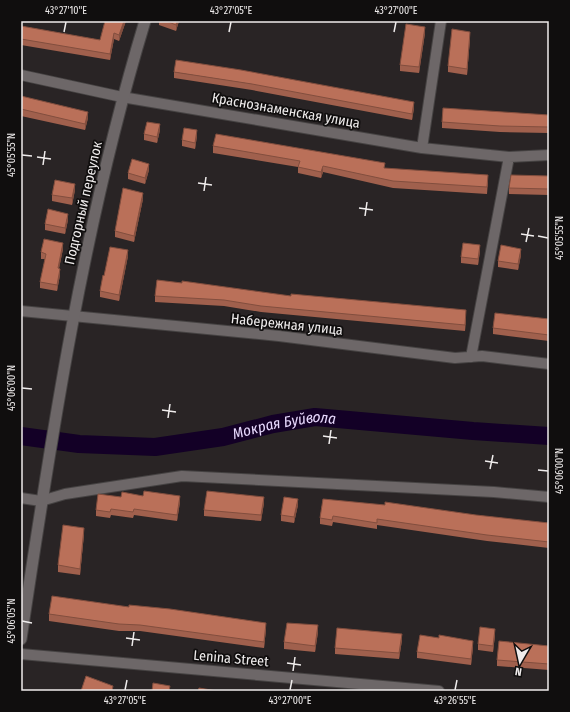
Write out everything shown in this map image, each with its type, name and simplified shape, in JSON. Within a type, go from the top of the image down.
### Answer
[{"type":"main road","name":"Подгорный переулок","points":[[42,501],[73,317],[122,97],[145,21]]},
{"type":"main road","points":[[21,639],[42,501]]},
{"type":"street","points":[[422,148],[441,21]]},
{"type":"street","name":"Краснознаменская улица","points":[[21,75],[122,97],[422,148],[509,157],[549,155]]},
{"type":"street","points":[[471,357],[509,157]]},
{"type":"street","name":"Набережная улица","points":[[21,311],[279,336],[455,358],[482,356],[549,364]]},
{"type":"street","points":[[21,498],[42,501],[65,494],[182,476],[486,492],[549,497]]},
{"type":"street","name":"Lenina Street","points":[[21,654],[439,691]]},
{"type":"building","points":[[105,21],[124,21],[119,35],[114,33],[110,54],[21,39],[21,26],[100,40]]},
{"type":"building","points":[[166,21],[177,21],[176,25]]},
{"type":"building","points":[[406,24],[425,27],[419,67],[400,65]]},
{"type":"building","points":[[452,29],[470,32],[467,69],[448,66]]},
{"type":"building","points":[[176,60],[241,70],[414,102],[412,114],[252,84],[174,72]]},
{"type":"building","points":[[21,96],[88,112],[85,124],[21,109]]},
{"type":"building","points":[[443,108],[549,115],[549,127],[500,126],[442,122]]},
{"type":"building","points":[[147,122],[160,124],[157,137],[144,134]]},
{"type":"building","points":[[184,128],[197,130],[195,143],[182,140]]},
{"type":"building","points":[[216,134],[385,163],[384,168],[488,175],[487,187],[393,181],[323,166],[321,172],[298,167],[300,161],[213,146]]},
{"type":"building","points":[[132,159],[149,164],[145,178],[128,173]]},
{"type":"building","points":[[511,175],[549,176],[549,189],[509,188]]},
{"type":"building","points":[[55,180],[75,184],[72,198],[52,195]]},
{"type":"building","points":[[123,188],[143,193],[134,236],[115,231]]},
{"type":"building","points":[[48,209],[68,214],[65,228],[45,224]]},
{"type":"building","points":[[44,239],[63,243],[58,268],[60,269],[57,285],[40,282],[46,254],[41,252]]},
{"type":"building","points":[[463,243],[480,245],[478,259],[461,257]]},
{"type":"building","points":[[501,245],[521,249],[518,264],[498,261]]},
{"type":"building","points":[[110,247],[128,250],[119,295],[100,291]]},
{"type":"building","points":[[157,280],[182,283],[182,281],[291,296],[291,294],[466,310],[465,325],[261,306],[224,300],[155,296]]},
{"type":"building","points":[[495,313],[549,319],[549,335],[493,328]]},
{"type":"building","points":[[144,491],[180,496],[177,515],[134,509],[133,512],[111,509],[110,512],[96,510],[98,494],[121,497],[122,492],[143,496]]},
{"type":"building","points":[[207,491],[264,497],[261,515],[204,510]]},
{"type":"building","points":[[284,497],[298,499],[294,517],[281,515]]},
{"type":"building","points":[[323,499],[385,505],[385,502],[476,515],[549,523],[549,542],[487,535],[377,519],[377,523],[333,516],[332,520],[320,518]]},
{"type":"building","points":[[63,525],[84,528],[80,569],[58,565]]},
{"type":"building","points":[[52,596],[129,607],[129,605],[170,609],[266,623],[264,642],[49,614]]},
{"type":"building","points":[[287,623],[318,625],[315,646],[284,642]]},
{"type":"building","points":[[480,627],[495,629],[493,646],[478,644]]},
{"type":"building","points":[[337,628],[402,634],[399,653],[335,648]]},
{"type":"building","points":[[420,635],[439,638],[439,635],[473,641],[471,659],[417,652]]},
{"type":"building","points":[[499,641],[549,646],[549,664],[497,660]]},
{"type":"building","points":[[86,676],[113,686],[112,691],[81,691]]},
{"type":"building","points":[[153,683],[170,686],[169,691],[152,691]]},
{"type":"building","points":[[199,688],[217,691],[198,691]]},
{"type":"waterway","name":"Мокрая Буйвола","points":[[21,436],[79,444],[155,447],[223,437],[273,424],[315,417],[549,436]]}]
